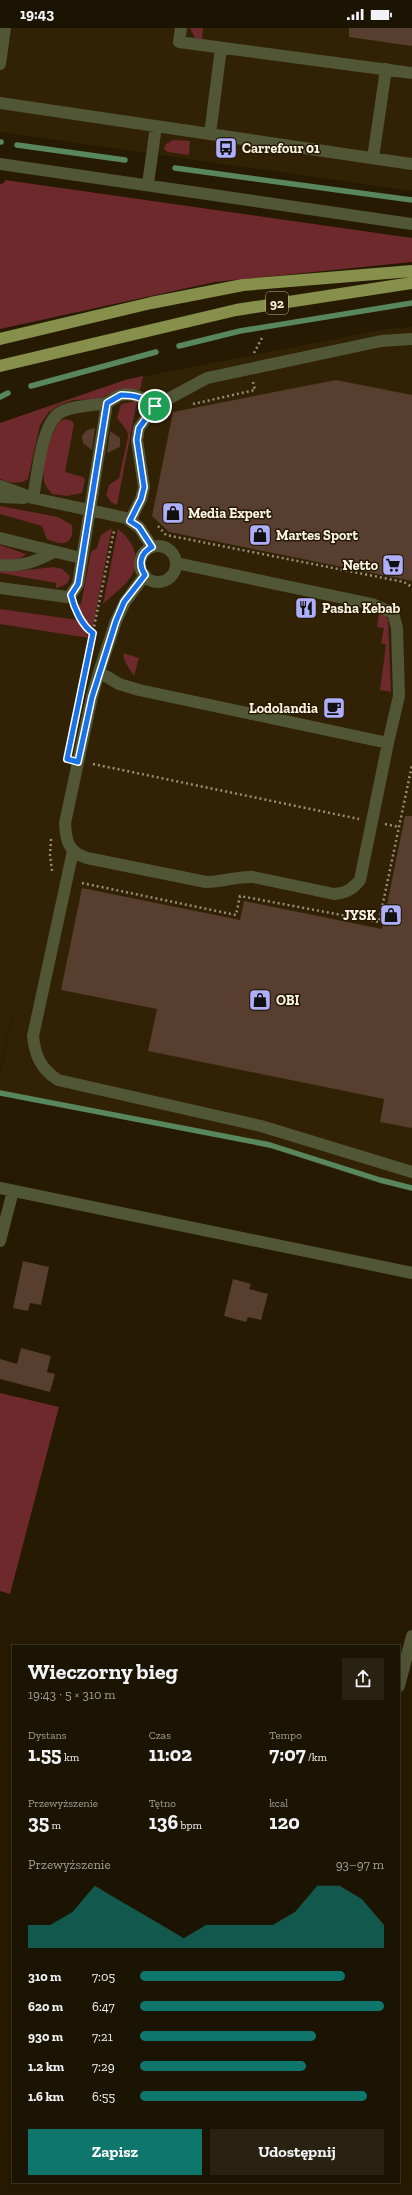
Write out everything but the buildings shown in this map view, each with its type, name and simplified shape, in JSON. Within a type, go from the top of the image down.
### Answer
[{"type":"main road","name":"92","points":[[0,339],[151,303],[243,285],[412,271]]},
{"type":"main road","name":"92","points":[[0,366],[236,310],[412,283]]},
{"type":"street","points":[[0,64],[5,28]]},
{"type":"street","points":[[181,28],[179,42],[412,73]]},
{"type":"street","points":[[210,134],[221,48]]},
{"type":"street","points":[[373,158],[386,69]]},
{"type":"street","points":[[0,103],[412,164]]},
{"type":"street","points":[[148,184],[156,126]]},
{"type":"street","points":[[0,164],[148,184],[412,224]]},
{"type":"street","points":[[130,521],[144,487],[137,440],[139,428],[155,406],[176,393],[207,378],[381,341],[412,339]]},
{"type":"street","points":[[33,498],[46,431],[58,414],[80,407],[107,403],[121,395],[133,395],[145,399],[155,406]]},
{"type":"street","points":[[0,588],[67,597],[71,595],[78,584],[81,558],[91,511],[107,403]]},
{"type":"street","points":[[0,486],[33,498],[126,518],[139,527],[152,547]]},
{"type":"street","points":[[0,497],[33,498]]},
{"type":"street","points":[[0,538],[81,558]]},
{"type":"street","points":[[160,546],[170,551],[176,563],[174,572],[166,580],[154,581],[145,575],[142,570],[141,558],[144,553],[152,547],[160,546]]},
{"type":"street","points":[[0,565],[21,565],[32,563],[54,552]]},
{"type":"street","points":[[145,575],[124,602],[99,672],[65,823],[66,842],[73,852],[86,858],[206,882],[219,882],[242,876],[334,894],[344,893],[354,887],[360,880],[399,696],[397,628],[393,612],[372,604],[176,563]]},
{"type":"street","points":[[99,672],[119,684],[139,690],[388,743]]},
{"type":"street","points":[[73,852],[33,1036],[34,1050],[39,1062],[48,1074],[58,1080],[260,1126],[412,1172]]},
{"type":"street","points":[[0,1188],[412,1273]]},
{"type":"street","points":[[0,1241],[13,1191]]},
{"type":"street","points":[[400,1682],[412,1636]]},
{"type":"path","points":[[191,404],[255,390]]},
{"type":"path","points":[[136,508],[149,517],[166,535],[404,582],[412,586]]},
{"type":"path","points":[[90,648],[114,527]]},
{"type":"path","points":[[71,595],[73,605],[88,630],[93,633]]},
{"type":"path","points":[[78,762],[399,827]]},
{"type":"path","points":[[51,835],[50,855],[53,874],[67,879],[236,915],[240,896],[379,922],[412,766]]},
{"type":"shaded area","points":[[0,28],[412,28],[412,191],[0,132]]},
{"type":"shaded area","points":[[190,28],[203,28],[202,40],[195,38]]},
{"type":"shaded area","points":[[173,140],[190,141],[189,155],[168,152],[164,149],[166,144]]},
{"type":"shaded area","points":[[5,180],[412,238],[412,262],[215,282],[0,329],[0,184],[4,183]]},
{"type":"shaded area","points":[[412,327],[412,1186],[388,1180],[386,1186],[271,1149],[215,1134],[0,1093],[0,1075],[19,982],[0,1071],[0,423],[125,380],[386,329]]},
{"type":"shaded area","points":[[143,376],[140,390],[124,389],[97,399],[74,400],[59,405],[48,413],[40,425],[28,479],[14,483],[0,479],[0,423],[125,380]]},
{"type":"shaded area","points":[[137,401],[117,505],[111,502],[106,495],[109,485],[119,478],[128,437],[127,431],[117,418],[121,404]]},
{"type":"shaded area","points":[[65,419],[72,421],[74,424],[65,472],[83,477],[85,480],[82,493],[67,496],[52,494],[46,485],[44,478],[45,461],[50,442],[60,421]]},
{"type":"shaded area","points":[[0,506],[58,517],[72,525],[71,537],[66,542],[62,543],[47,539],[42,526],[0,514]]},
{"type":"shaded area","points":[[112,528],[93,626],[90,627],[76,604],[81,604],[91,552],[97,548],[101,535]]},
{"type":"shaded area","points":[[118,529],[132,545],[136,558],[136,565],[127,582],[103,604]]},
{"type":"shaded area","points":[[0,545],[26,554],[21,558],[14,560],[0,559]]},
{"type":"shaded area","points":[[54,567],[62,569],[70,576],[65,585],[61,587],[56,588],[56,583],[0,573],[0,569],[17,571]]},
{"type":"shaded area","points":[[0,609],[78,620],[89,638],[0,624]]},
{"type":"shaded area","points":[[379,613],[385,615],[388,620],[391,692],[380,690],[386,645],[381,643],[384,628],[377,627]]},
{"type":"shaded area","points":[[123,653],[139,658],[134,676],[125,662]]},
{"type":"shaded area","points":[[0,1393],[59,1407],[10,1594],[0,1591]]},
{"type":"waterway","points":[[17,145],[125,160]]},
{"type":"waterway","points":[[175,168],[412,200]]},
{"type":"waterway","points":[[179,346],[240,331],[412,303]]},
{"type":"waterway","points":[[31,386],[156,352]]},
{"type":"waterway","points":[[0,397],[8,393]]},
{"type":"waterway","points":[[0,1093],[270,1145],[380,1180],[412,1188]]},
{"type":"place","name":"Carrefour 01","points":[[226,148]]},
{"type":"place","name":"Media Expert","points":[[173,513]]},
{"type":"place","name":"Martes Sport","points":[[260,535]]},
{"type":"place","name":"Netto","points":[[393,565]]},
{"type":"place","name":"Pasha Kebab","points":[[306,608]]},
{"type":"place","name":"Lodolandia","points":[[334,708]]},
{"type":"place","name":"JYSK","points":[[391,915]]},
{"type":"place","name":"OBI","points":[[260,1000]]},
{"type":"route","points":[[121,395],[133,395],[145,399],[155,406],[144,418],[139,428],[137,440],[144,487],[141,499],[130,521],[139,527],[152,547],[144,553],[141,558],[140,564],[145,575],[124,602],[116,621],[92,697],[78,762],[67,759],[93,633],[88,630],[73,605],[71,595],[78,584],[81,558],[91,511],[107,403],[121,395]]}]
